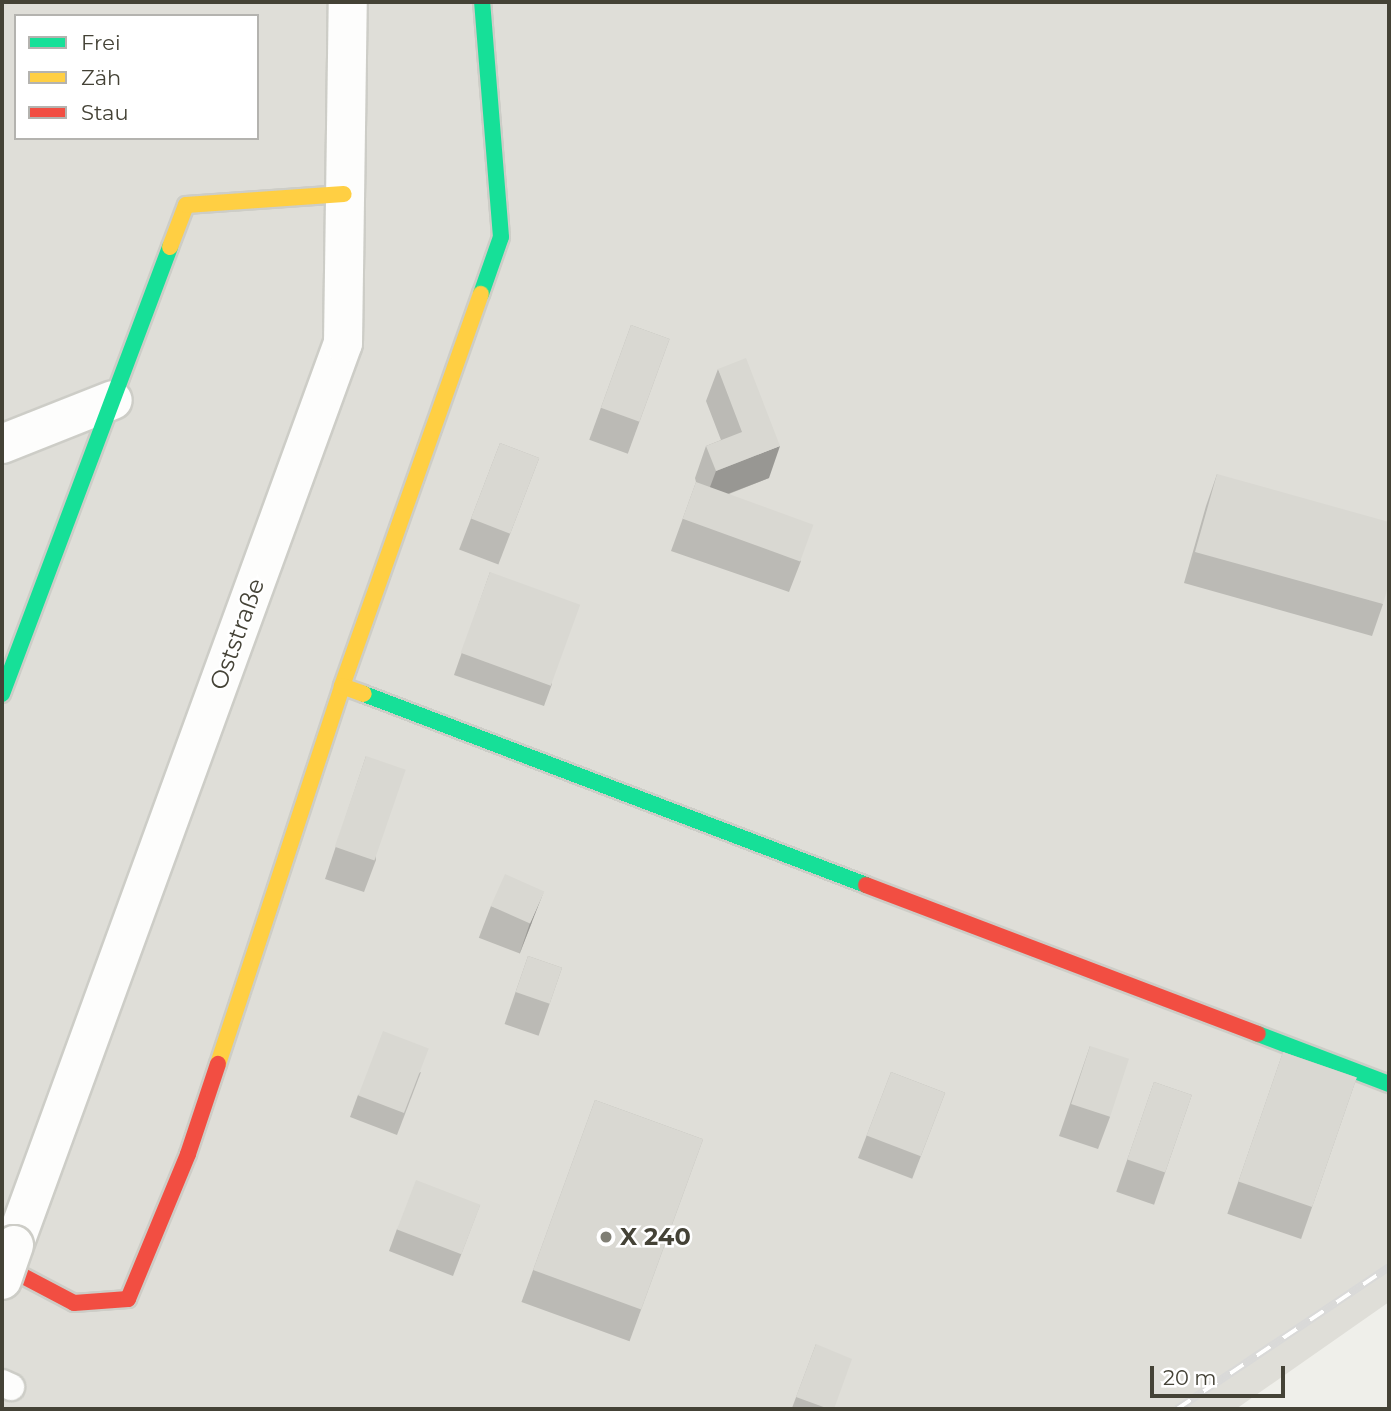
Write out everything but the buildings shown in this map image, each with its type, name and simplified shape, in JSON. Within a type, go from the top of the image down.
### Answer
[{"type":"street","name":"Oststraße","points":[[6,1263],[343,343],[348,2]]},
{"type":"street","points":[[6,1263],[74,1303],[128,1299],[188,1154],[342,686],[501,237],[482,2]]},
{"type":"street","points":[[2,694],[186,205],[344,194]]},
{"type":"street","points":[[2,444],[113,400]]},
{"type":"street","points":[[342,686],[1389,1084]]},
{"type":"shaded area","points":[[2,2],[1389,2],[1389,1302],[1236,1409],[2,1409]]},
{"type":"railway","points":[[1177,1409],[1389,1267]]},
{"type":"traffic: fast","points":[[481,294],[501,237],[482,2]]},
{"type":"traffic: fast","points":[[2,694],[170,247]]},
{"type":"traffic: fast","points":[[364,694],[866,885]]},
{"type":"traffic: fast","points":[[1258,1034],[1389,1084]]},
{"type":"traffic: slow","points":[[170,247],[186,205],[344,194]]},
{"type":"traffic: slow","points":[[342,686],[481,294]]},
{"type":"traffic: slow","points":[[218,1064],[342,686],[364,694]]},
{"type":"traffic: jam","points":[[866,885],[1258,1034]]},
{"type":"traffic: jam","points":[[2,1265],[74,1303],[128,1299],[188,1154],[218,1064]]},
{"type":"place","name":"X 240","points":[[606,1237]]}]
